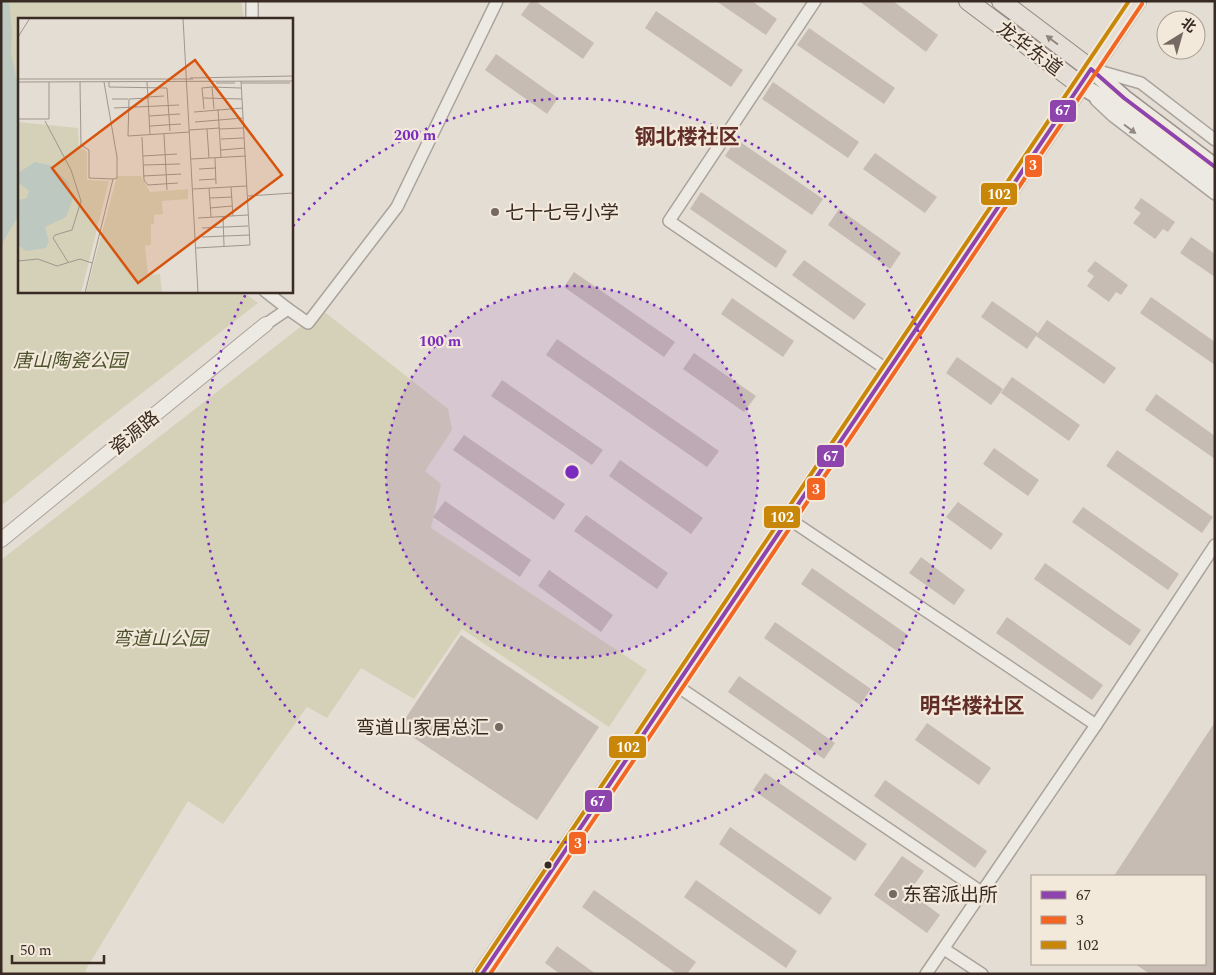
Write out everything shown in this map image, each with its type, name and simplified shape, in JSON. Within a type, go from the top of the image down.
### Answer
[{"type":"main road","name":"龙华东道","points":[[968,1],[1080,85],[1117,107],[1215,182]]},
{"type":"main road","name":"龙华东道","points":[[1001,1],[1215,167]]},
{"type":"main road","points":[[482,974],[789,520],[1136,1]]},
{"type":"street","points":[[252,1],[252,18]]},
{"type":"street","points":[[266,292],[308,323],[397,207],[497,1]]},
{"type":"street","points":[[815,1],[669,221],[889,371]]},
{"type":"street","points":[[1091,69],[1141,83],[1215,140]]},
{"type":"street","points":[[1080,85],[1113,116],[1215,194]]},
{"type":"street","points":[[266,324],[288,309]]},
{"type":"street","name":"瓷源路","points":[[1,540],[266,324]]},
{"type":"street","points":[[789,520],[1096,725]]},
{"type":"street","points":[[926,974],[1096,725],[1215,545]]},
{"type":"street","points":[[677,686],[983,892]]},
{"type":"street","points":[[944,949],[982,974]]},
{"type":"green space","name":"唐山陶瓷公园","points":[[1,1],[241,1],[244,18],[18,18],[18,292],[243,292],[258,303],[97,428],[1,506]]},
{"type":"green space","name":"弯道山公园","points":[[322,310],[448,409],[452,430],[425,471],[441,484],[431,528],[647,670],[609,727],[462,629],[414,699],[361,668],[327,718],[307,707],[223,824],[188,801],[85,971],[88,974],[1,974],[1,560]]},
{"type":"shaded area","points":[[1,1],[9,1],[12,32],[11,53],[18,85],[18,217],[1,245]]},
{"type":"building","points":[[531,1],[535,1],[594,43],[583,59],[521,15]]},
{"type":"building","points":[[716,1],[752,1],[777,19],[766,35]]},
{"type":"building","points":[[859,1],[893,1],[938,35],[926,52]]},
{"type":"building","points":[[656,11],[743,70],[731,87],[645,28]]},
{"type":"building","points":[[809,28],[895,88],[884,104],[797,45]]},
{"type":"building","points":[[496,54],[558,98],[547,114],[485,70]]},
{"type":"building","points":[[773,82],[859,142],[848,158],[762,99]]},
{"type":"building","points":[[736,139],[823,199],[812,215],[725,156]]},
{"type":"building","points":[[875,153],[937,197],[925,213],[863,169]]},
{"type":"building","points":[[701,192],[787,251],[776,268],[690,209]]},
{"type":"building","points":[[1141,198],[1175,222],[1168,232],[1163,229],[1155,239],[1133,223],[1141,213],[1134,208]]},
{"type":"building","points":[[839,209],[901,253],[890,269],[828,225]]},
{"type":"building","points":[[1191,237],[1215,254],[1215,277],[1180,253]]},
{"type":"building","points":[[804,260],[866,304],[854,320],[792,275]]},
{"type":"building","points":[[1095,261],[1128,285],[1121,295],[1116,292],[1109,302],[1087,286],[1094,276],[1087,271]]},
{"type":"building","points":[[574,272],[675,342],[664,357],[564,287]]},
{"type":"building","points":[[1151,297],[1215,342],[1215,365],[1140,313]]},
{"type":"building","points":[[732,298],[794,341],[783,357],[721,314]]},
{"type":"building","points":[[992,301],[1038,333],[1027,349],[981,317]]},
{"type":"building","points":[[1047,320],[1116,368],[1104,384],[1036,336]]},
{"type":"building","points":[[557,339],[719,451],[707,467],[546,355]]},
{"type":"building","points":[[694,353],[756,396],[744,412],[683,369]]},
{"type":"building","points":[[957,357],[1003,389],[991,405],[946,373]]},
{"type":"building","points":[[1012,377],[1080,425],[1069,441],[1001,393]]},
{"type":"building","points":[[502,380],[603,450],[592,465],[491,396]]},
{"type":"building","points":[[1156,394],[1215,436],[1215,459],[1145,410]]},
{"type":"building","points":[[464,435],[565,504],[554,520],[453,450]]},
{"type":"building","points":[[994,448],[1039,480],[1028,496],[983,464]]},
{"type":"building","points":[[1117,450],[1213,517],[1202,533],[1106,466]]},
{"type":"building","points":[[620,460],[703,518],[691,534],[609,476]]},
{"type":"building","points":[[445,501],[531,560],[520,577],[433,517]]},
{"type":"building","points":[[958,502],[1003,534],[991,550],[946,517]]},
{"type":"building","points":[[1083,507],[1179,574],[1168,590],[1072,522]]},
{"type":"building","points":[[586,515],[668,573],[657,589],[574,531]]},
{"type":"building","points":[[921,557],[965,590],[954,605],[909,573]]},
{"type":"building","points":[[1045,563],[1141,630],[1130,646],[1034,579]]},
{"type":"building","points":[[812,568],[908,635],[897,651],[801,584]]},
{"type":"building","points":[[549,570],[613,615],[601,632],[538,586]]},
{"type":"building","points":[[1007,617],[1103,685],[1092,700],[996,633]]},
{"type":"building","points":[[775,622],[871,689],[860,705],[764,638]]},
{"type":"building","name":"弯道山家居总汇","points":[[461,635],[599,727],[537,820],[399,728]]},
{"type":"building","points":[[739,676],[835,743],[824,759],[728,692]]},
{"type":"building","points":[[1215,722],[1215,974],[1150,974],[1136,965],[1206,965],[1206,875],[1115,875]]},
{"type":"building","points":[[927,723],[991,768],[979,785],[915,740]]},
{"type":"building","points":[[765,773],[867,844],[855,861],[753,790]]},
{"type":"building","points":[[885,780],[987,851],[975,868],[874,796]]},
{"type":"building","points":[[730,827],[832,898],[820,915],[719,844]]},
{"type":"building","name":"东窑派出所","points":[[902,856],[924,871],[909,892],[940,915],[927,933],[874,895]]},
{"type":"building","points":[[696,880],[797,951],[786,968],[684,897]]},
{"type":"building","points":[[594,890],[696,962],[687,974],[677,974],[582,907]]},
{"type":"building","points":[[557,946],[596,974],[560,974],[545,963]]},
{"type":"transit line","name":"102","points":[[477,971],[1129,1]]},
{"type":"transit line","name":"3","points":[[490,974],[1142,4]]},
{"type":"transit line","name":"67","points":[[482,974],[1091,69],[1124,98],[1215,167]]},
{"type":"place","name":"七十七号小学","points":[[495,212]]},
{"type":"place","name":"弯道山家居总汇","points":[[499,727]]},
{"type":"place","name":"东窑派出所","points":[[893,894]]},
{"type":"district","name":"钢北楼社区","points":[[687,137]]},
{"type":"district","name":"明华楼社区","points":[[972,706]]}]
